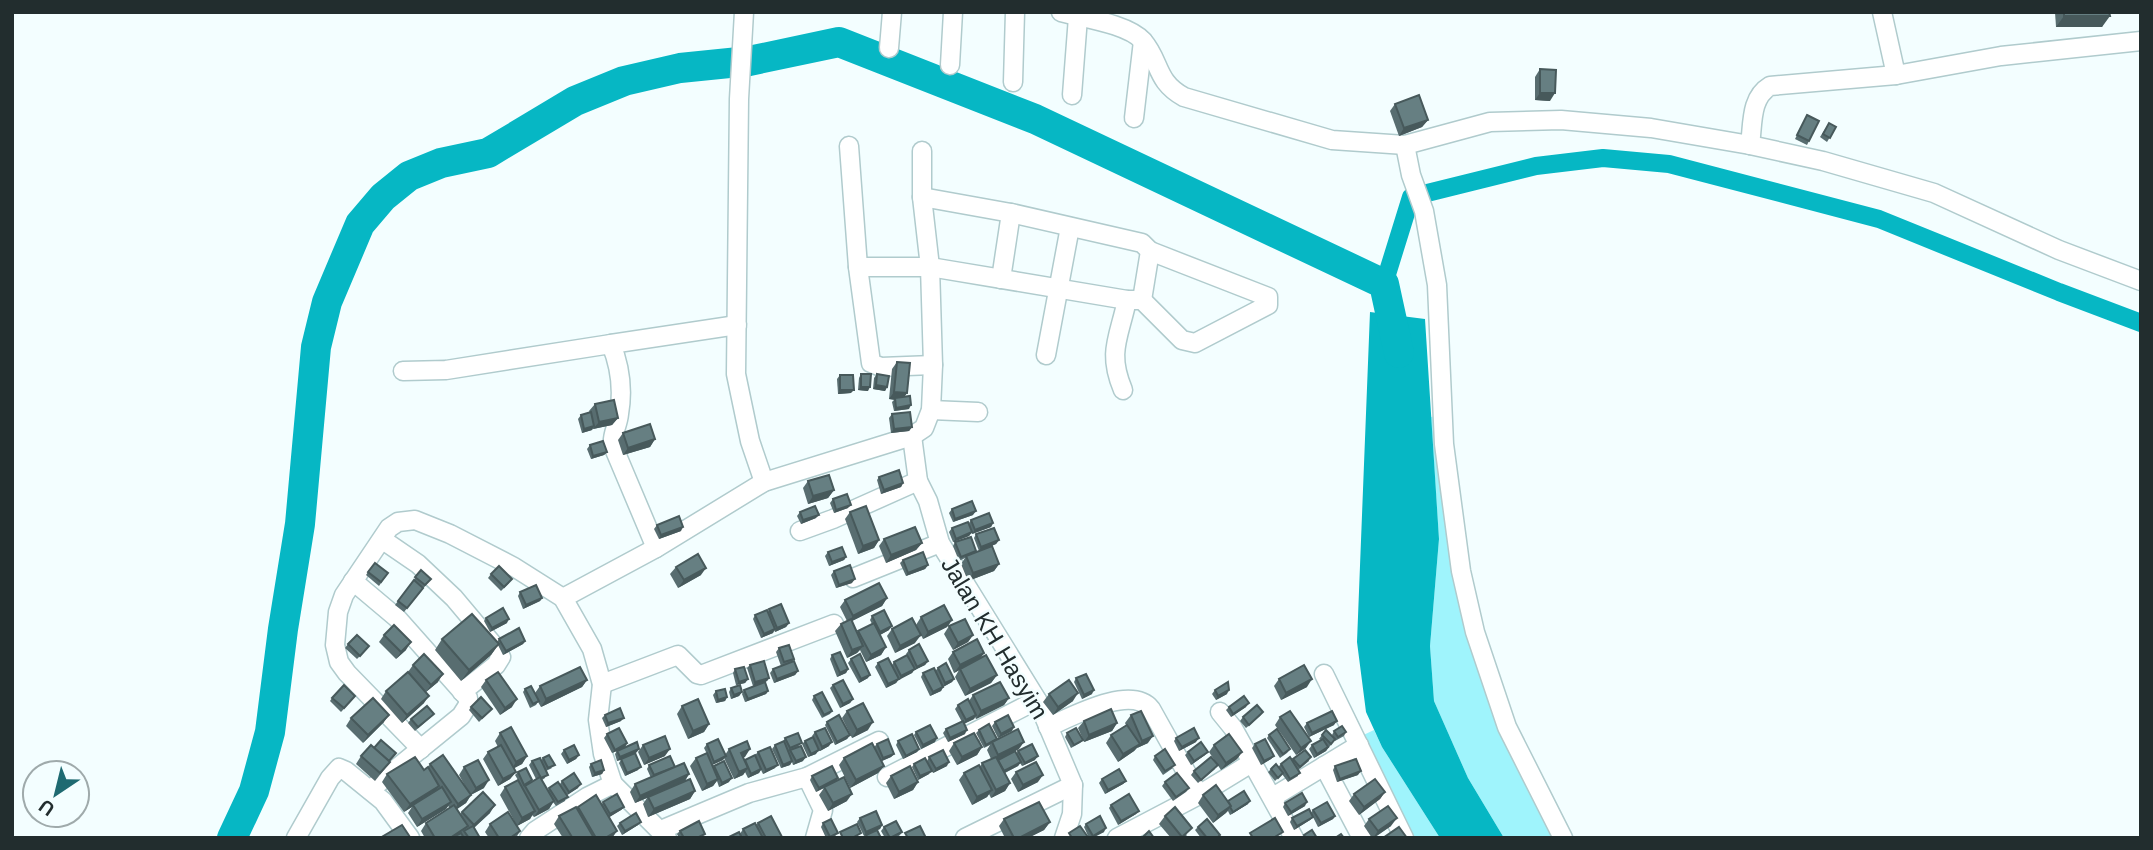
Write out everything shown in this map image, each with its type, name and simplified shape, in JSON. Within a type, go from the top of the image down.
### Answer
[{"type":"street","points":[[744,12],[739,99],[736,374],[750,441],[764,482]]},
{"type":"street","points":[[889,48],[892,12]]},
{"type":"street","points":[[950,65],[953,12]]},
{"type":"street","points":[[1013,82],[1015,12]]},
{"type":"street","points":[[1882,12],[1896,75]]},
{"type":"street","points":[[1072,95],[1070,15],[1129,31],[1143,41],[1170,90],[1184,97],[1332,140],[1405,145],[1489,122],[1561,120],[1651,128],[1750,145],[1823,161],[1934,193],[2059,250],[2141,281]]},
{"type":"street","points":[[1134,118],[1143,41]]},
{"type":"street","points":[[1750,145],[1756,101],[1761,91],[1770,86],[1896,75],[2001,56],[2141,41]]},
{"type":"street","points":[[1405,145],[1411,175],[1424,211],[1437,285],[1444,444],[1461,571],[1475,632],[1507,727],[1563,838]]},
{"type":"street","points":[[849,146],[858,267],[872,365],[933,365]]},
{"type":"street","points":[[563,598],[656,548],[764,482],[912,436],[924,428],[931,410],[933,365],[930,268],[922,197],[922,151]]},
{"type":"street","points":[[858,267],[930,268],[1135,300],[1189,343],[1195,343],[1264,309],[1269,301],[1268,297],[1150,251],[1135,240],[922,197]]},
{"type":"street","points":[[1001,279],[1011,213]]},
{"type":"street","points":[[1046,355],[1070,227]]},
{"type":"street","points":[[1123,390],[1115,371],[1113,357],[1150,251]]},
{"type":"street","points":[[403,371],[446,370],[737,325]]},
{"type":"street","points":[[611,344],[616,355],[621,390],[620,414],[613,446],[656,548]]},
{"type":"street","points":[[931,410],[978,412]]},
{"type":"street","name":"Jalan KH Hasyim","points":[[912,436],[918,481],[928,501],[940,543],[1037,700],[1073,785],[1072,814],[1064,838]]},
{"type":"street","points":[[800,531],[834,519],[918,481]]},
{"type":"street","points":[[421,749],[339,662],[335,645],[338,612],[344,595],[389,528],[398,522],[415,520],[450,534],[514,567],[563,598],[593,649],[602,684],[598,720],[603,754],[613,784],[664,834],[749,793],[807,777],[878,741]]},
{"type":"street","points":[[383,540],[418,564],[454,598],[496,648],[500,657],[496,665],[462,692]]},
{"type":"street","points":[[853,578],[940,543]]},
{"type":"street","points":[[353,581],[397,618],[468,698],[465,712],[370,790]]},
{"type":"street","points":[[602,684],[678,656],[701,675],[834,624]]},
{"type":"street","points":[[1324,674],[1404,838]]},
{"type":"street","points":[[887,778],[1037,700]]},
{"type":"street","points":[[1048,727],[1098,705],[1141,701],[1151,709],[1199,795]]},
{"type":"street","points":[[1220,712],[1253,762],[1294,838]]},
{"type":"street","points":[[1273,797],[1359,745]]},
{"type":"street","points":[[1117,838],[1199,795],[1253,762]]},
{"type":"street","points":[[1324,766],[1362,838]]},
{"type":"street","points":[[299,836],[339,768],[383,801],[410,838]]},
{"type":"street","points":[[807,777],[823,810],[815,838]]},
{"type":"street","points":[[535,836],[587,797],[613,784]]},
{"type":"street","points":[[965,838],[1073,785]]},
{"type":"shaded area","points":[[1370,312],[1425,319],[1439,539],[1430,646],[1434,701],[1468,778],[1504,838],[1440,838],[1382,747],[1366,712],[1357,642]]},
{"type":"shaded area","points":[[1437,416],[1454,573],[1560,838],[1504,838],[1468,778],[1434,701],[1430,646],[1439,539],[1431,417]]},
{"type":"shaded area","points":[[1374,730],[1440,838],[1407,838],[1355,739]]},
{"type":"building","points":[[2064,12],[2109,12],[2110,16],[2064,16]]},
{"type":"building","points":[[1540,69],[1556,70],[1555,93],[1540,93]]},
{"type":"building","points":[[1419,95],[1428,120],[1404,128],[1395,104]]},
{"type":"building","points":[[1807,115],[1819,121],[1809,141],[1797,135]]},
{"type":"building","points":[[1829,123],[1836,127],[1830,138],[1823,134]]},
{"type":"building","points":[[897,362],[910,363],[907,393],[894,392]]},
{"type":"building","points":[[861,374],[871,374],[870,387],[861,387]]},
{"type":"building","points":[[877,374],[889,376],[887,387],[876,385]]},
{"type":"building","points":[[840,375],[853,375],[854,390],[840,390]]},
{"type":"building","points":[[910,396],[911,405],[896,408],[895,398]]},
{"type":"building","points":[[614,400],[618,418],[599,422],[595,404]]},
{"type":"building","points":[[591,412],[594,426],[584,429],[581,415]]},
{"type":"building","points":[[910,412],[912,427],[894,429],[892,414]]},
{"type":"building","points":[[650,424],[655,439],[628,448],[623,433]]},
{"type":"building","points":[[603,441],[607,452],[593,456],[590,445]]},
{"type":"building","points":[[899,470],[903,483],[884,490],[879,477]]},
{"type":"building","points":[[829,475],[834,490],[813,496],[808,481]]},
{"type":"building","points":[[847,494],[851,505],[836,510],[833,499]]},
{"type":"building","points":[[972,501],[976,511],[955,519],[952,509]]},
{"type":"building","points":[[815,506],[819,515],[803,520],[800,512]]},
{"type":"building","points":[[866,506],[879,540],[863,546],[850,512]]},
{"type":"building","points":[[989,513],[993,523],[975,530],[971,520]]},
{"type":"building","points":[[679,516],[683,527],[661,535],[657,525]]},
{"type":"building","points":[[968,522],[972,532],[956,539],[952,528]]},
{"type":"building","points":[[915,527],[922,543],[891,555],[884,539]]},
{"type":"building","points":[[994,528],[999,540],[981,547],[976,534]]},
{"type":"building","points":[[971,537],[976,551],[961,557],[955,542]]},
{"type":"building","points":[[992,546],[999,564],[973,573],[966,556]]},
{"type":"building","points":[[842,547],[846,557],[832,562],[828,552]]},
{"type":"building","points":[[923,552],[928,565],[908,573],[903,560]]},
{"type":"building","points":[[698,554],[706,568],[684,580],[676,567]]},
{"type":"building","points":[[375,563],[388,573],[381,582],[368,572]]},
{"type":"building","points":[[850,565],[855,579],[839,585],[834,571]]},
{"type":"building","points":[[499,566],[512,579],[504,587],[491,574]]},
{"type":"building","points":[[421,570],[431,579],[425,585],[415,577]]},
{"type":"building","points":[[414,580],[423,588],[407,608],[398,601]]},
{"type":"building","points":[[879,583],[887,598],[853,616],[845,600]]},
{"type":"building","points":[[536,585],[542,598],[526,605],[520,592]]},
{"type":"building","points":[[781,604],[789,623],[777,628],[769,609]]},
{"type":"building","points":[[944,605],[952,620],[928,632],[921,617]]},
{"type":"building","points":[[503,608],[509,619],[492,628],[486,618]]},
{"type":"building","points":[[767,610],[775,629],[764,634],[755,615]]},
{"type":"building","points":[[884,610],[892,626],[880,632],[872,616]]},
{"type":"building","points":[[472,614],[499,644],[469,670],[442,639]]},
{"type":"building","points":[[912,618],[921,635],[900,646],[892,629]]},
{"type":"building","points":[[851,619],[863,646],[852,650],[841,624]]},
{"type":"building","points":[[965,619],[973,635],[958,643],[949,626]]},
{"type":"building","points":[[874,623],[886,647],[871,655],[858,631]]},
{"type":"building","points":[[394,625],[411,642],[401,652],[384,635]]},
{"type":"building","points":[[519,628],[525,641],[506,651],[499,639]]},
{"type":"building","points":[[357,635],[369,646],[360,656],[348,644]]},
{"type":"building","points":[[977,639],[984,653],[960,665],[953,652]]},
{"type":"building","points":[[919,644],[928,661],[917,667],[909,650]]},
{"type":"building","points":[[789,645],[794,659],[784,662],[779,648]]},
{"type":"building","points":[[840,652],[848,669],[840,673],[832,655]]},
{"type":"building","points":[[424,654],[443,674],[431,685],[413,665]]},
{"type":"building","points":[[860,654],[870,675],[861,679],[851,659]]},
{"type":"building","points":[[907,655],[915,669],[901,676],[894,662]]},
{"type":"building","points":[[986,655],[997,675],[970,689],[960,669]]},
{"type":"building","points":[[888,658],[899,679],[888,684],[878,663]]},
{"type":"building","points":[[764,661],[769,678],[755,682],[750,665]]},
{"type":"building","points":[[794,661],[798,671],[777,679],[773,669]]},
{"type":"building","points":[[946,663],[954,679],[945,683],[938,668]]},
{"type":"building","points":[[1304,665],[1312,679],[1286,693],[1279,679]]},
{"type":"building","points":[[580,667],[587,680],[546,699],[540,686]]},
{"type":"building","points":[[744,667],[748,679],[739,682],[735,669]]},
{"type":"building","points":[[934,668],[943,687],[933,692],[923,673]]},
{"type":"building","points":[[408,672],[429,696],[407,715],[386,691]]},
{"type":"building","points":[[498,672],[517,699],[505,708],[486,680]]},
{"type":"building","points":[[1086,674],[1094,690],[1084,695],[1076,678]]},
{"type":"building","points":[[843,680],[853,699],[843,704],[833,685]]},
{"type":"building","points":[[1069,680],[1078,693],[1058,707],[1049,694]]},
{"type":"building","points":[[765,682],[768,691],[748,699],[744,690]]},
{"type":"building","points":[[1000,682],[1009,698],[981,711],[973,695]]},
{"type":"building","points":[[1228,682],[1229,690],[1218,696],[1215,690]]},
{"type":"building","points":[[344,685],[355,696],[344,708],[332,698]]},
{"type":"building","points":[[740,685],[742,692],[734,695],[731,688]]},
{"type":"building","points":[[531,686],[539,701],[533,704],[525,689]]},
{"type":"building","points":[[725,689],[727,697],[718,700],[716,691]]},
{"type":"building","points":[[822,692],[832,711],[824,715],[814,696]]},
{"type":"building","points":[[1244,696],[1249,703],[1233,714],[1229,707]]},
{"type":"building","points":[[481,697],[492,709],[482,718],[471,707]]},
{"type":"building","points":[[373,698],[389,715],[368,735],[351,718]]},
{"type":"building","points":[[698,699],[709,724],[693,731],[682,706]]},
{"type":"building","points":[[968,699],[976,715],[966,720],[958,705]]},
{"type":"building","points":[[863,703],[873,722],[857,730],[847,711]]},
{"type":"building","points":[[1257,705],[1263,712],[1249,725],[1243,717]]},
{"type":"building","points":[[427,706],[434,714],[418,727],[411,719]]},
{"type":"building","points":[[620,708],[624,718],[608,723],[605,715]]},
{"type":"building","points":[[1111,709],[1117,723],[1089,735],[1084,721]]},
{"type":"building","points":[[1141,711],[1153,736],[1142,741],[1131,715]]},
{"type":"building","points":[[1290,711],[1311,741],[1301,748],[1280,717]]},
{"type":"building","points":[[1332,711],[1337,721],[1312,733],[1307,723]]},
{"type":"building","points":[[839,715],[850,735],[837,742],[827,722]]},
{"type":"building","points":[[1008,715],[1014,727],[1001,734],[995,722]]},
{"type":"building","points":[[963,721],[967,730],[950,738],[946,729]]},
{"type":"building","points":[[989,724],[997,739],[986,745],[979,730]]},
{"type":"building","points":[[930,725],[937,738],[923,745],[916,732]]},
{"type":"building","points":[[1127,725],[1140,744],[1123,754],[1111,735]]},
{"type":"building","points":[[1342,726],[1346,732],[1338,737],[1334,731]]},
{"type":"building","points":[[511,727],[527,756],[516,762],[500,733]]},
{"type":"building","points":[[619,728],[627,743],[615,750],[607,734]]},
{"type":"building","points":[[825,728],[832,742],[822,747],[815,732]]},
{"type":"building","points":[[1076,728],[1083,740],[1074,745],[1067,733]]},
{"type":"building","points":[[1194,728],[1199,738],[1182,747],[1176,738]]},
{"type":"building","points":[[1018,729],[1024,742],[998,755],[992,742]]},
{"type":"building","points":[[1277,729],[1290,749],[1283,754],[1269,735]]},
{"type":"building","points":[[1326,730],[1335,739],[1331,744],[1322,735]]},
{"type":"building","points":[[798,733],[802,743],[790,748],[785,738]]},
{"type":"building","points":[[974,733],[982,747],[962,757],[954,743]]},
{"type":"building","points":[[912,734],[919,749],[906,756],[898,741]]},
{"type":"building","points":[[1229,734],[1242,752],[1226,763],[1214,745]]},
{"type":"building","points":[[665,736],[670,749],[649,758],[643,745]]},
{"type":"building","points":[[813,737],[819,750],[811,754],[805,741]]},
{"type":"building","points":[[718,739],[726,756],[714,762],[707,744]]},
{"type":"building","points":[[888,739],[894,754],[883,758],[877,744]]},
{"type":"building","points":[[1265,739],[1274,756],[1264,761],[1255,744]]},
{"type":"building","points":[[1323,739],[1328,747],[1317,754],[1312,745]]},
{"type":"building","points":[[381,740],[396,753],[389,761],[374,748]]},
{"type":"building","points":[[747,741],[750,749],[741,753],[748,768],[739,772],[729,749]]},
{"type":"building","points":[[784,741],[792,761],[783,765],[775,745]]},
{"type":"building","points":[[637,742],[639,749],[620,757],[617,751]]},
{"type":"building","points":[[1201,742],[1208,752],[1194,761],[1188,752]]},
{"type":"building","points":[[872,743],[884,766],[856,780],[844,758]]},
{"type":"building","points":[[1032,744],[1038,756],[1025,763],[1018,751]]},
{"type":"building","points":[[371,745],[390,762],[380,773],[361,756]]},
{"type":"building","points":[[501,745],[516,772],[503,779],[488,752]]},
{"type":"building","points":[[574,745],[579,755],[569,760],[564,750]]},
{"type":"building","points":[[801,746],[806,757],[796,761],[790,750]]},
{"type":"building","points":[[770,747],[778,765],[766,770],[758,752]]},
{"type":"building","points":[[1165,749],[1175,765],[1165,771],[1155,756]]},
{"type":"building","points":[[943,750],[949,762],[936,769],[929,757]]},
{"type":"building","points":[[1305,750],[1311,757],[1300,767],[1293,759]]},
{"type":"building","points":[[1015,751],[1021,762],[1004,771],[998,760]]},
{"type":"building","points":[[635,753],[641,767],[627,773],[621,759]]},
{"type":"building","points":[[707,753],[718,779],[707,784],[696,758]]},
{"type":"building","points":[[443,755],[471,795],[458,804],[430,764]]},
{"type":"building","points":[[549,755],[555,765],[548,768],[543,758]]},
{"type":"building","points":[[755,755],[761,769],[751,774],[745,760]]},
{"type":"building","points":[[670,756],[675,767],[654,775],[649,765]]},
{"type":"building","points":[[415,757],[424,770],[428,767],[439,786],[410,804],[387,774]]},
{"type":"building","points":[[996,757],[1010,783],[996,790],[982,763]]},
{"type":"building","points":[[1211,757],[1218,765],[1201,780],[1194,771]]},
{"type":"building","points":[[1290,757],[1300,773],[1290,779],[1281,764]]},
{"type":"building","points":[[540,758],[548,775],[541,778],[532,761]]},
{"type":"building","points":[[925,758],[932,771],[920,776],[914,764]]},
{"type":"building","points":[[1356,759],[1361,771],[1340,779],[1335,766]]},
{"type":"building","points":[[478,760],[489,780],[476,788],[464,767]]},
{"type":"building","points":[[601,760],[604,770],[595,773],[591,764]]},
{"type":"building","points":[[724,761],[732,778],[722,783],[714,766]]},
{"type":"building","points":[[1036,762],[1043,775],[1023,785],[1016,772]]},
{"type":"building","points":[[684,763],[689,774],[640,796],[635,784]]},
{"type":"building","points":[[1276,764],[1283,773],[1278,778],[1271,769]]},
{"type":"building","points":[[979,765],[992,790],[977,797],[964,773]]},
{"type":"building","points":[[832,766],[838,778],[819,788],[812,776]]},
{"type":"building","points":[[910,766],[918,782],[899,792],[891,776]]},
{"type":"building","points":[[526,768],[532,780],[524,785],[518,772]]},
{"type":"building","points":[[1119,769],[1126,781],[1108,790],[1102,779]]},
{"type":"building","points":[[574,773],[581,784],[569,792],[562,781]]},
{"type":"building","points":[[1177,773],[1189,788],[1176,797],[1165,782]]},
{"type":"building","points":[[540,777],[554,801],[539,810],[525,786]]},
{"type":"building","points":[[844,777],[852,794],[833,803],[824,787]]},
{"type":"building","points":[[690,779],[695,791],[654,809],[648,797]]},
{"type":"building","points":[[1375,779],[1385,792],[1364,807],[1354,794]]},
{"type":"building","points":[[518,780],[535,811],[522,818],[505,787]]},
{"type":"building","points":[[558,782],[568,797],[558,802],[549,788]]},
{"type":"building","points":[[1216,785],[1231,806],[1218,815],[1203,795]]},
{"type":"building","points":[[442,787],[451,802],[422,819],[413,805]]},
{"type":"building","points":[[1244,791],[1250,801],[1233,812],[1228,801]]},
{"type":"building","points":[[483,792],[495,805],[474,825],[462,812]]},
{"type":"building","points":[[1302,793],[1307,802],[1291,812],[1285,803]]},
{"type":"building","points":[[617,794],[624,807],[610,814],[603,802]]},
{"type":"building","points":[[1129,794],[1139,811],[1121,821],[1111,805]]},
{"type":"building","points":[[596,795],[617,831],[605,838],[596,838],[578,807]]},
{"type":"building","points":[[1039,802],[1050,822],[1014,838],[1004,819]]},
{"type":"building","points":[[1327,802],[1335,816],[1321,823],[1313,810]]},
{"type":"building","points":[[454,805],[468,826],[450,838],[435,838],[426,823]]},
{"type":"building","points":[[1388,806],[1397,818],[1378,831],[1369,819]]},
{"type":"building","points":[[576,807],[594,838],[570,838],[572,837],[559,816]]},
{"type":"building","points":[[1175,807],[1192,828],[1182,837],[1165,816]]},
{"type":"building","points":[[1309,809],[1313,817],[1297,826],[1292,818]]},
{"type":"building","points":[[876,811],[882,825],[866,832],[860,818]]},
{"type":"building","points":[[508,812],[520,831],[510,838],[499,838],[490,824]]},
{"type":"building","points":[[636,813],[641,822],[625,831],[620,823]]},
{"type":"building","points":[[771,816],[782,837],[780,838],[766,838],[758,823]]},
{"type":"building","points":[[1100,816],[1106,828],[1093,836],[1086,824]]},
{"type":"building","points":[[1275,818],[1283,832],[1273,838],[1253,838],[1250,833]]},
{"type":"building","points":[[831,819],[838,833],[830,837],[823,823]]},
{"type":"building","points":[[1207,819],[1220,835],[1217,838],[1207,838],[1198,827]]},
{"type":"building","points":[[699,821],[705,834],[697,838],[684,838],[680,831]]},
{"type":"building","points":[[896,821],[902,832],[890,838],[884,827]]},
{"type":"building","points":[[755,823],[763,838],[748,838],[743,829]]},
{"type":"building","points":[[857,824],[861,833],[852,838],[843,838],[840,832]]},
{"type":"building","points":[[402,825],[410,837],[380,838]]},
{"type":"building","points":[[473,826],[480,838],[469,838],[464,831]]},
{"type":"building","points":[[920,826],[926,838],[908,838],[905,833]]},
{"type":"building","points":[[1080,826],[1088,837],[1072,838],[1069,833]]},
{"type":"building","points":[[1399,827],[1407,838],[1383,838]]},
{"type":"building","points":[[877,830],[881,838],[868,838],[866,835]]},
{"type":"building","points":[[1312,830],[1317,838],[1306,838],[1304,835]]},
{"type":"building","points":[[1149,831],[1154,838],[1143,838],[1143,837]]},
{"type":"building","points":[[739,832],[742,838],[727,838]]},
{"type":"building","points":[[461,833],[464,838],[451,838]]},
{"type":"waterway","points":[[232,838],[254,791],[270,732],[300,524],[316,347],[327,302],[360,224],[383,197],[409,176],[441,163],[488,153],[575,101],[624,81],[680,68],[749,61],[839,42],[1035,119],[1384,284],[1399,353]]},
{"type":"waterway","points":[[1384,284],[1411,197],[1536,166],[1603,158],[1669,164],[1879,219],[2141,323]]}]
